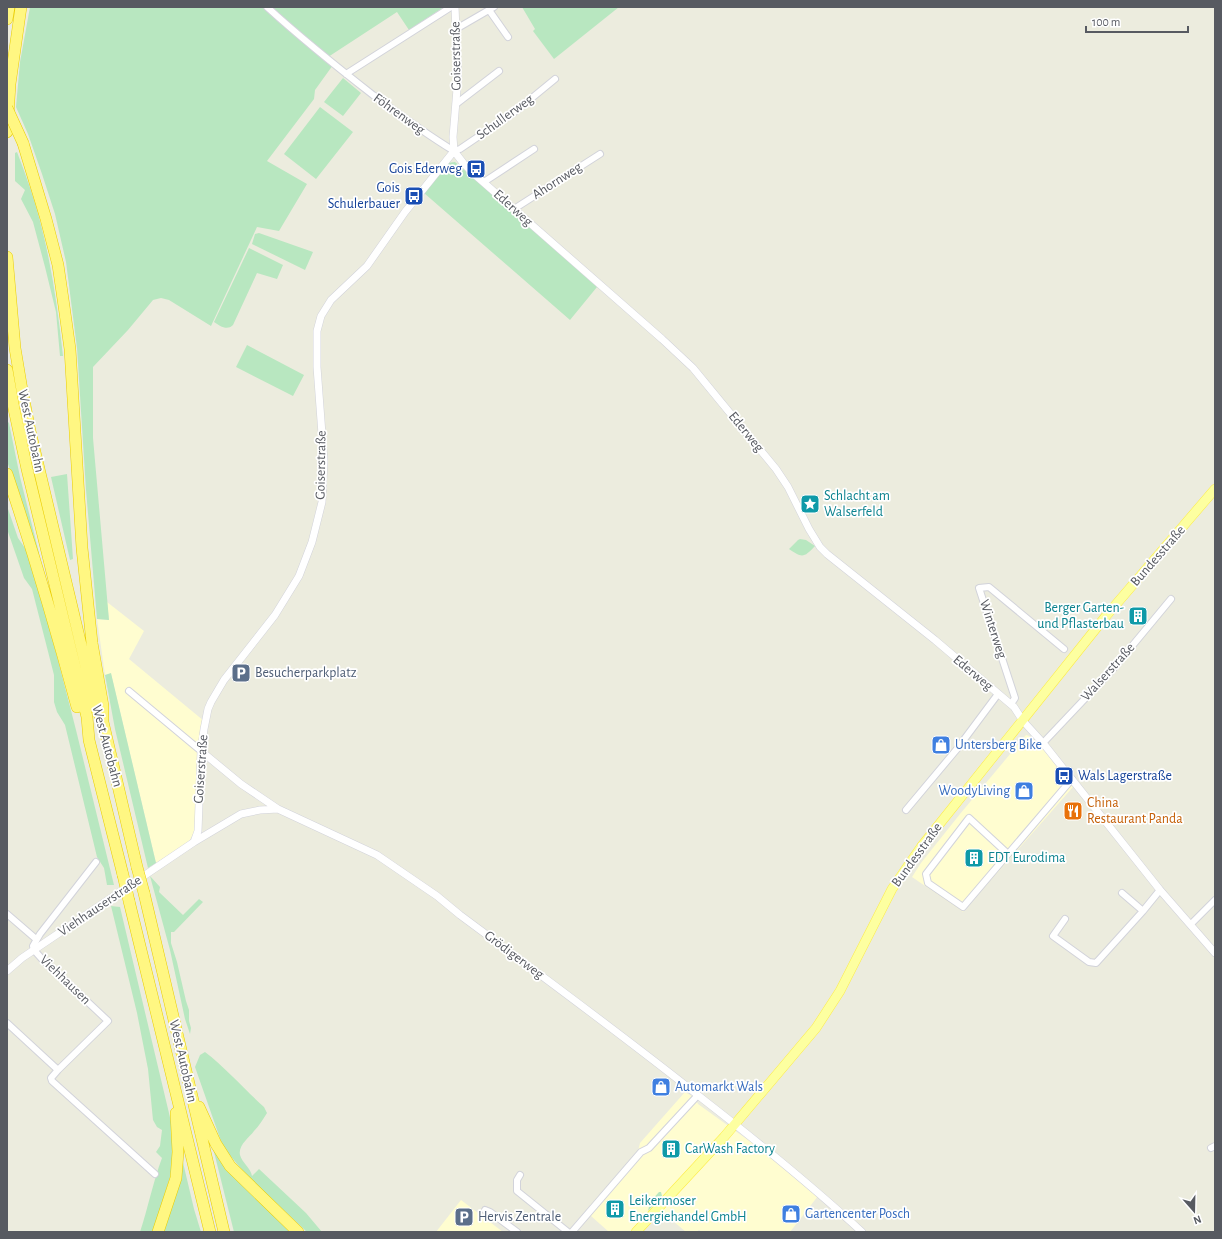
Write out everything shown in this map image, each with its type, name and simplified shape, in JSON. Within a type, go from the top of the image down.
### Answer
[{"type":"highway","points":[[7,19],[9,7]]},
{"type":"highway","points":[[7,132],[10,84],[21,7]]},
{"type":"highway","points":[[7,108],[23,143],[58,265],[70,349],[82,548],[92,643],[103,706],[103,722]]},
{"type":"highway","name":"West Autobahn","points":[[7,257],[15,348],[30,432],[96,708],[103,722],[224,1232]]},
{"type":"highway","name":"West Autobahn","points":[[7,370],[27,469],[87,717],[89,740],[210,1232]]},
{"type":"highway","points":[[7,474],[52,617],[80,719],[89,740]]},
{"type":"highway","points":[[190,1089],[216,1144],[230,1166],[298,1232]]},
{"type":"highway","points":[[158,1232],[176,1178],[178,1152],[176,1092]]},
{"type":"main road","name":"Bundesstraße","points":[[636,1232],[735,1124],[797,1052],[830,1008],[892,889],[921,847],[1106,616],[1215,489]]},
{"type":"street","name":"Föhrenweg","points":[[267,7],[293,31],[346,74],[397,113],[454,151]]},
{"type":"street","points":[[346,74],[451,7]]},
{"type":"street","name":"Goiserstraße","points":[[194,842],[198,831],[201,751],[204,729],[211,702],[224,680],[275,614],[299,576],[312,542],[322,502],[324,461],[317,367],[317,331],[322,316],[331,300],[367,266],[405,212],[454,151],[453,137],[458,77],[455,7]]},
{"type":"street","points":[[456,29],[491,8],[508,37]]},
{"type":"street","name":"Goiserstraße","points":[[456,104],[499,71]]},
{"type":"street","name":"Schullerweg","points":[[454,151],[460,149],[516,112],[555,79]]},
{"type":"street","points":[[484,182],[534,149]]},
{"type":"street","name":"Ederweg","points":[[454,151],[464,164],[693,368],[776,468],[788,487],[809,529],[820,547],[1011,704],[1023,721]]},
{"type":"street","name":"Ahornweg","points":[[514,209],[600,154]]},
{"type":"street","name":"Winterweg","points":[[1011,704],[1015,698],[979,588],[989,587],[1064,650]]},
{"type":"street","name":"Walserstraße","points":[[1044,743],[1113,669],[1171,599]]},
{"type":"street","points":[[129,691],[201,751]]},
{"type":"street","points":[[906,810],[957,749],[998,694]]},
{"type":"street","points":[[1023,721],[1044,743],[1160,890],[1215,953]]},
{"type":"street","name":"Grödigerweg","points":[[201,751],[241,784],[278,809],[377,855],[437,896],[460,915],[643,1051],[735,1124],[828,1201],[862,1232]]},
{"type":"street","points":[[1008,854],[969,818],[926,874],[928,883],[963,907],[1072,779]]},
{"type":"street","name":"Grödigerweg","points":[[194,842],[241,814],[260,810],[278,809]]},
{"type":"street","name":"Viehhauserstraße","points":[[7,971],[22,958],[194,842]]},
{"type":"street","name":"Viehhausen","points":[[58,1070],[108,1021],[42,959],[34,950],[33,946],[36,938],[96,862]]},
{"type":"street","points":[[1065,919],[1053,936],[1089,962],[1096,963],[1160,890]]},
{"type":"street","points":[[1122,893],[1143,911]]},
{"type":"street","points":[[1191,924],[1215,900]]},
{"type":"street","points":[[7,914],[36,938]]},
{"type":"street","points":[[7,1023],[58,1070],[50,1078],[52,1081],[155,1174]]},
{"type":"street","points":[[572,1232],[641,1152],[650,1148],[698,1095]]},
{"type":"street","points":[[520,1175],[517,1180],[517,1191],[568,1232]]},
{"type":"street","points":[[485,1210],[517,1232]]},
{"type":"shaded area","points":[[107,602],[144,631],[129,659],[204,721],[195,831],[188,843],[156,863],[111,674],[105,675],[97,619],[109,620]]},
{"type":"shaded area","points":[[1026,735],[1038,743],[1073,787],[963,912],[912,877],[921,863],[960,814]]},
{"type":"shaded area","points":[[685,1092],[695,1098],[698,1104],[759,1148],[818,1196],[790,1232],[702,1232],[699,1230],[696,1232],[686,1232],[654,1205],[631,1232],[609,1232],[591,1216],[590,1205],[638,1151],[640,1143]]},
{"type":"shaded area","name":"Hervis Zentrale","points":[[461,1200],[503,1232],[436,1232]]},
{"type":"green space","points":[[30,7],[444,7],[409,30],[397,12],[325,59],[333,65],[315,90],[314,99],[267,161],[307,184],[279,231],[257,227],[211,326],[169,300],[161,298],[153,300],[128,330],[93,367],[93,438],[109,620],[97,619],[86,490],[77,348],[66,262],[55,214],[28,134],[16,107],[20,62]]},
{"type":"green space","points":[[522,7],[619,7],[554,59],[533,31],[535,29]]},
{"type":"green space","points":[[343,78],[361,93],[343,116],[324,102]]},
{"type":"green space","points":[[320,107],[353,132],[316,179],[284,154]]},
{"type":"green space","points":[[17,152],[38,212],[48,255],[63,356],[60,356],[56,312],[33,222],[21,199],[25,190],[15,181],[15,153]]},
{"type":"green space","points":[[455,162],[597,287],[570,320],[424,193],[447,163]]},
{"type":"green space","points":[[259,233],[313,252],[305,270],[252,244],[255,234]]},
{"type":"green space","points":[[249,248],[283,265],[277,279],[257,273],[233,325],[226,328],[214,322]]},
{"type":"green space","points":[[247,345],[304,375],[293,396],[236,367]]},
{"type":"green space","points":[[7,421],[9,423],[38,554],[7,461]]},
{"type":"green space","points":[[67,474],[73,559],[70,560],[51,477]]},
{"type":"green space","points":[[7,506],[18,538],[27,551],[51,633],[114,885],[107,885],[104,868],[97,857],[65,725],[57,712],[54,702],[54,675],[32,589],[24,578],[7,529]]},
{"type":"green space","points":[[800,539],[806,540],[815,546],[805,555],[797,554],[789,549]]},
{"type":"green space","points":[[111,673],[156,863],[148,868],[115,729],[105,675]]},
{"type":"green space","points":[[150,876],[160,887],[159,892],[183,915],[199,899],[203,902],[174,932],[171,932],[171,943],[189,1010],[189,1021],[191,1028],[190,1034],[185,1019],[170,950]]},
{"type":"green space","points":[[111,906],[120,907],[173,1130],[174,1154],[170,1177],[153,1232],[140,1232],[162,1158],[156,1152],[160,1146],[162,1130],[157,1127],[153,1120],[148,1069],[137,1013]]},
{"type":"green space","points":[[205,1052],[264,1107],[267,1113],[258,1127],[244,1142],[240,1151],[241,1158],[250,1170],[252,1176],[259,1169],[306,1213],[322,1232],[307,1232],[248,1177],[222,1144],[195,1067],[200,1055]]},
{"type":"green space","points":[[213,1148],[294,1232],[234,1232]]},
{"type":"green space","points":[[181,1154],[194,1209],[201,1232],[162,1232]]},
{"type":"green space","points":[[659,1192],[661,1192],[662,1196],[648,1211],[650,1202]]},
{"type":"place","name":"Gois Ederweg","points":[[476,169]]},
{"type":"place","name":"Gois Schulerbauer","points":[[414,196]]},
{"type":"place","name":"Schlacht am Walserfeld","points":[[810,504]]},
{"type":"place","name":"Berger Garten- und Pflasterbau","points":[[1138,616]]},
{"type":"place","name":"Besucherparkplatz","points":[[241,673]]},
{"type":"place","name":"Untersberg Bike","points":[[941,745]]},
{"type":"place","name":"Wals Lagerstraße","points":[[1064,776]]},
{"type":"place","name":"WoodyLiving","points":[[1024,791]]},
{"type":"place","name":"China Restaurant Panda","points":[[1073,811]]},
{"type":"place","name":"EDT Eurodima","points":[[974,858]]},
{"type":"place","name":"Automarkt Wals","points":[[661,1087]]},
{"type":"place","name":"CarWash Factory","points":[[671,1149]]},
{"type":"place","name":"Leikermoser Energiehandel GmbH","points":[[615,1209]]},
{"type":"place","name":"Gartencenter Posch","points":[[791,1214]]},
{"type":"place","name":"Hervis Zentrale","points":[[464,1217]]}]
